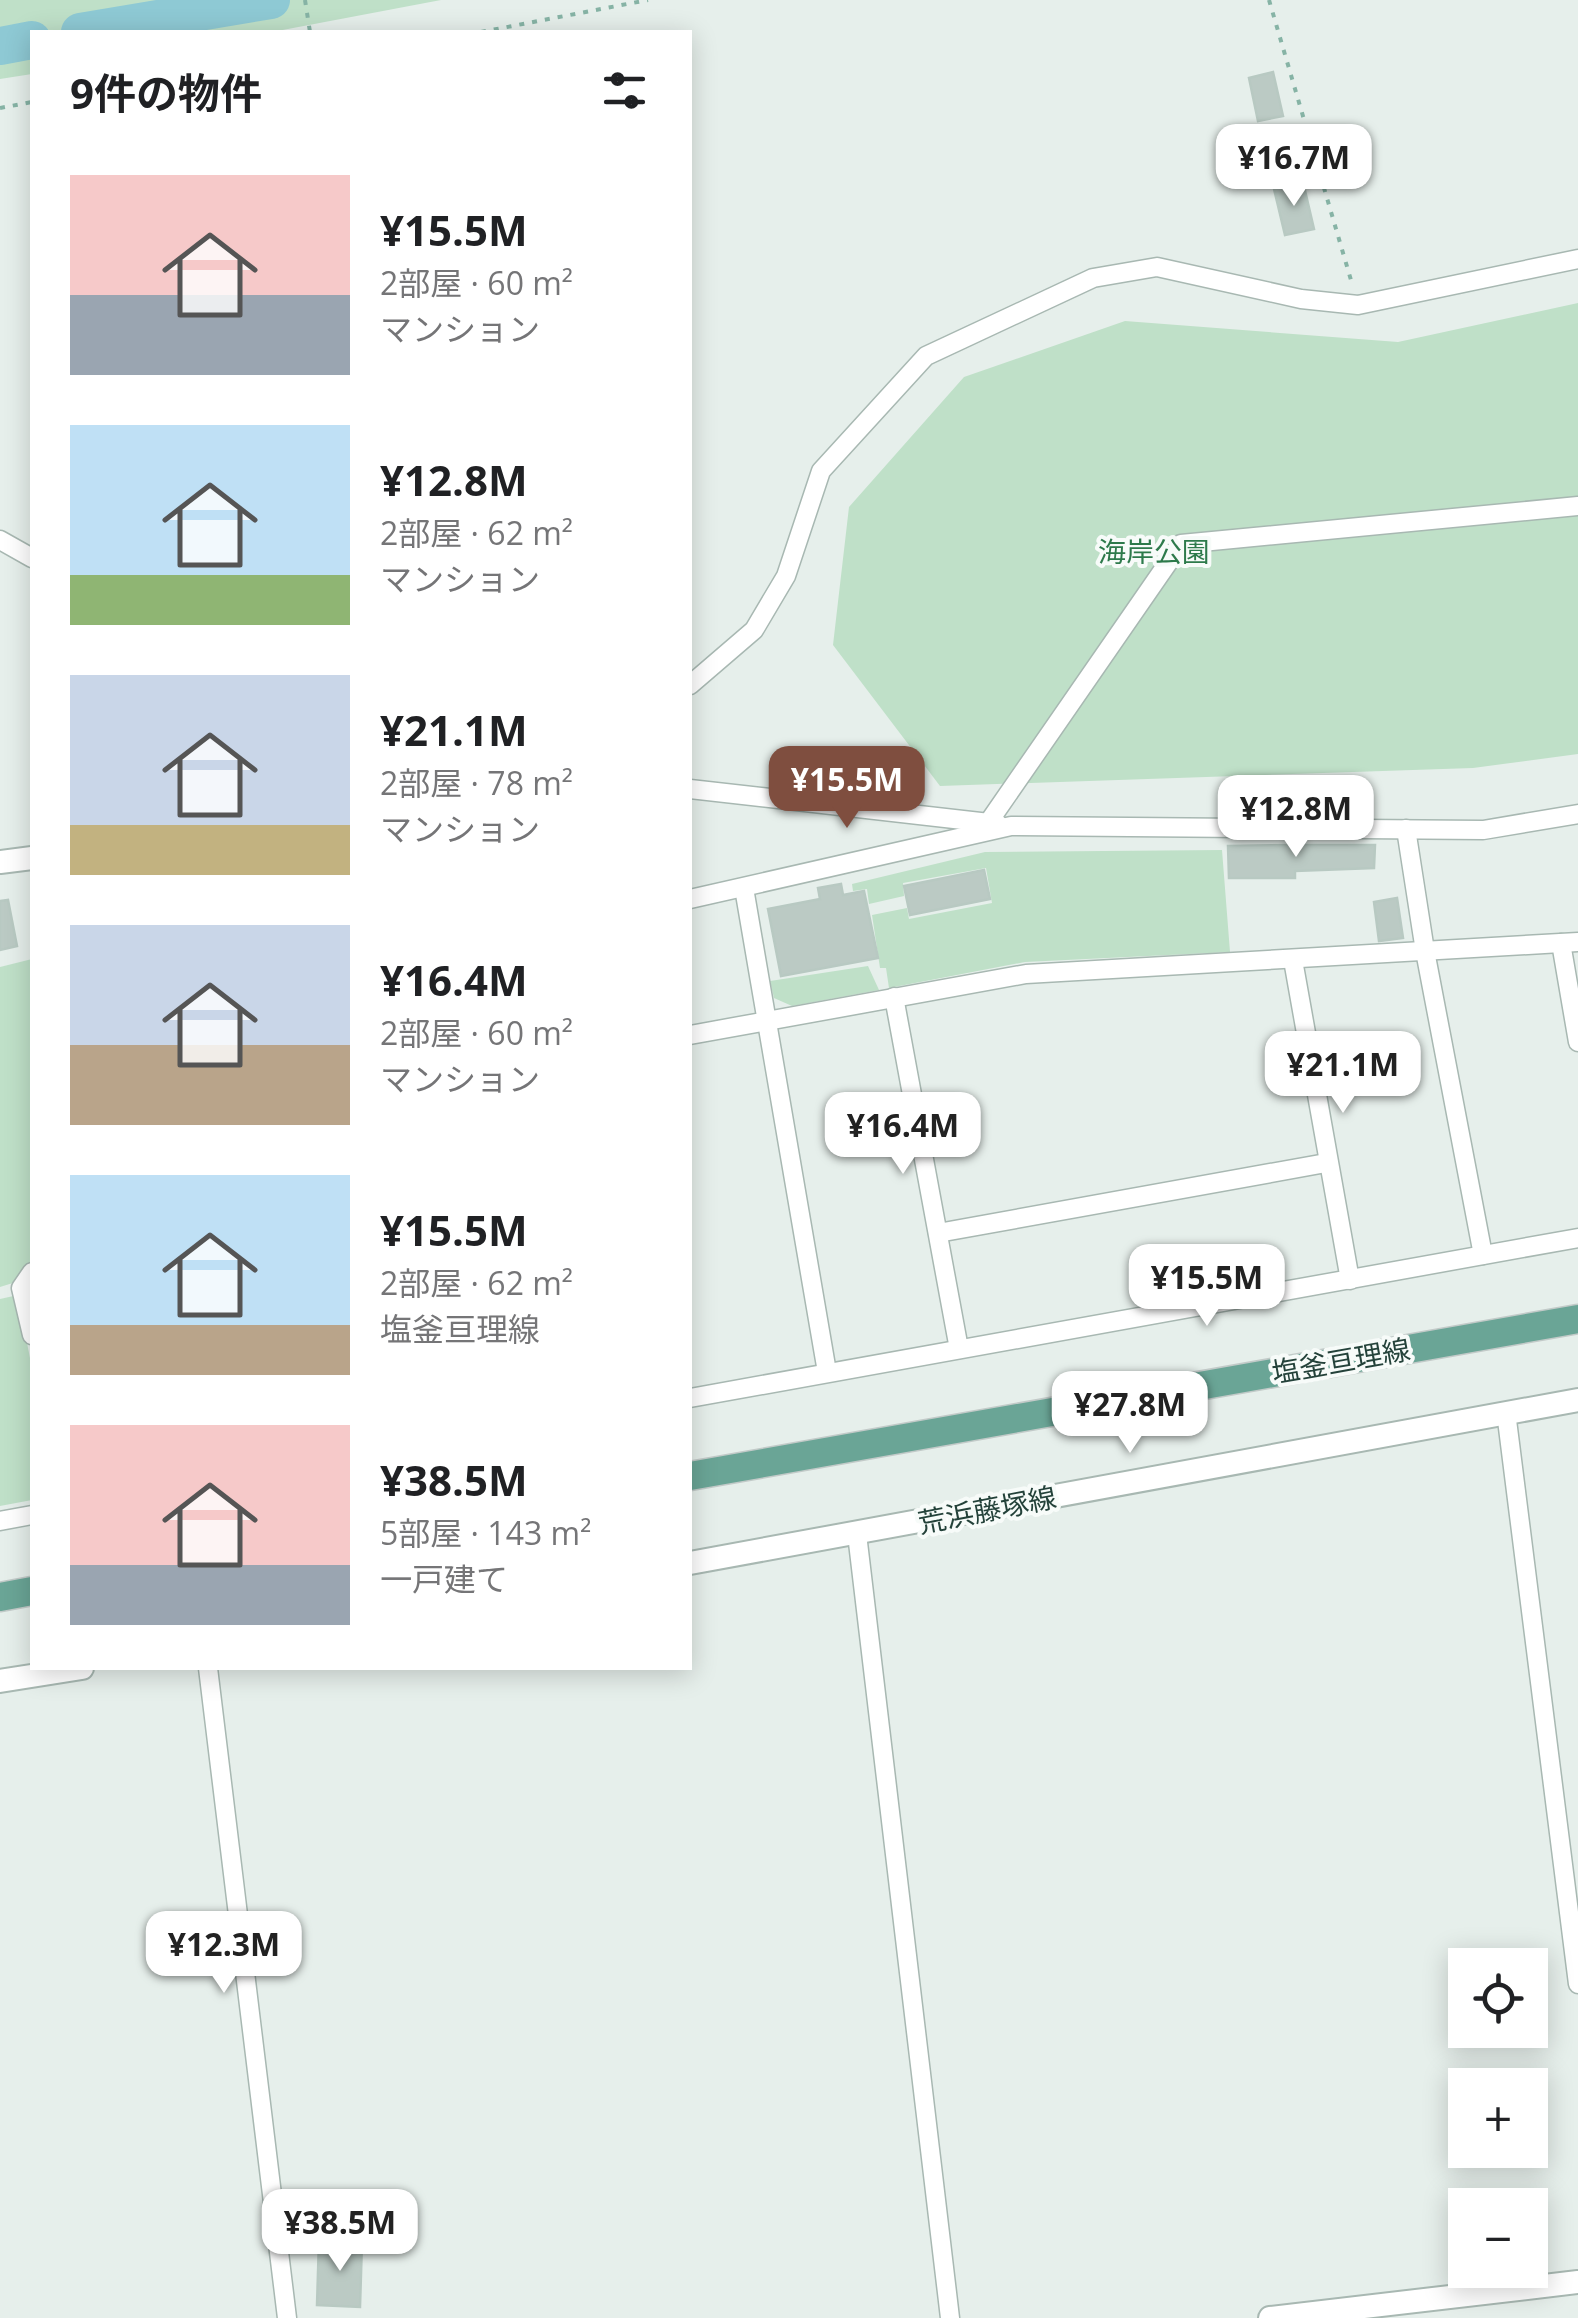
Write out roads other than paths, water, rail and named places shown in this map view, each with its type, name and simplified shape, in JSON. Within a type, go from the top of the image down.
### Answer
[{"type":"main road","name":"塩釜亘理線","points":[[692,1476],[1578,1319]]},
{"type":"main road","points":[[0,1597],[30,1592]]},
{"type":"street","points":[[692,682],[754,630],[786,576],[820,471],[926,356],[1093,278],[1156,267],[1301,300],[1358,306],[1578,259]]},
{"type":"street","points":[[988,823],[1181,544],[1578,506]]},
{"type":"street","points":[[0,540],[30,557]]},
{"type":"street","points":[[692,789],[1011,826],[1483,830],[1578,814]]},
{"type":"street","points":[[692,899],[1011,826]]},
{"type":"street","points":[[1406,829],[1424,951],[1483,1255]]},
{"type":"street","points":[[0,862],[30,860]]},
{"type":"street","points":[[744,888],[828,1372]]},
{"type":"street","points":[[692,1035],[1026,974],[1570,942],[1578,1042]]},
{"type":"street","points":[[1293,960],[1326,1163],[1350,1280]]},
{"type":"street","points":[[894,997],[959,1349]]},
{"type":"street","points":[[938,1233],[1326,1163]]},
{"type":"street","points":[[692,1398],[1578,1238]]},
{"type":"street","points":[[30,1275],[22,1288],[30,1326]]},
{"type":"street","name":"荒浜藤塚線","points":[[692,1563],[1578,1400]]},
{"type":"street","points":[[1506,1412],[1578,1984]]},
{"type":"street","points":[[0,1521],[30,1515]]},
{"type":"street","points":[[857,1534],[950,2318]]},
{"type":"street","points":[[0,1681],[69,1670]]},
{"type":"street","points":[[208,1670],[287,2318]]},
{"type":"street","points":[[1270,2318],[1578,2282]]},
{"type":"waterway","points":[[92,30],[271,0]]},
{"type":"waterway","points":[[0,46],[30,40]]},
{"type":"park label","name":"海岸公園","points":[[1154,552]]}]
